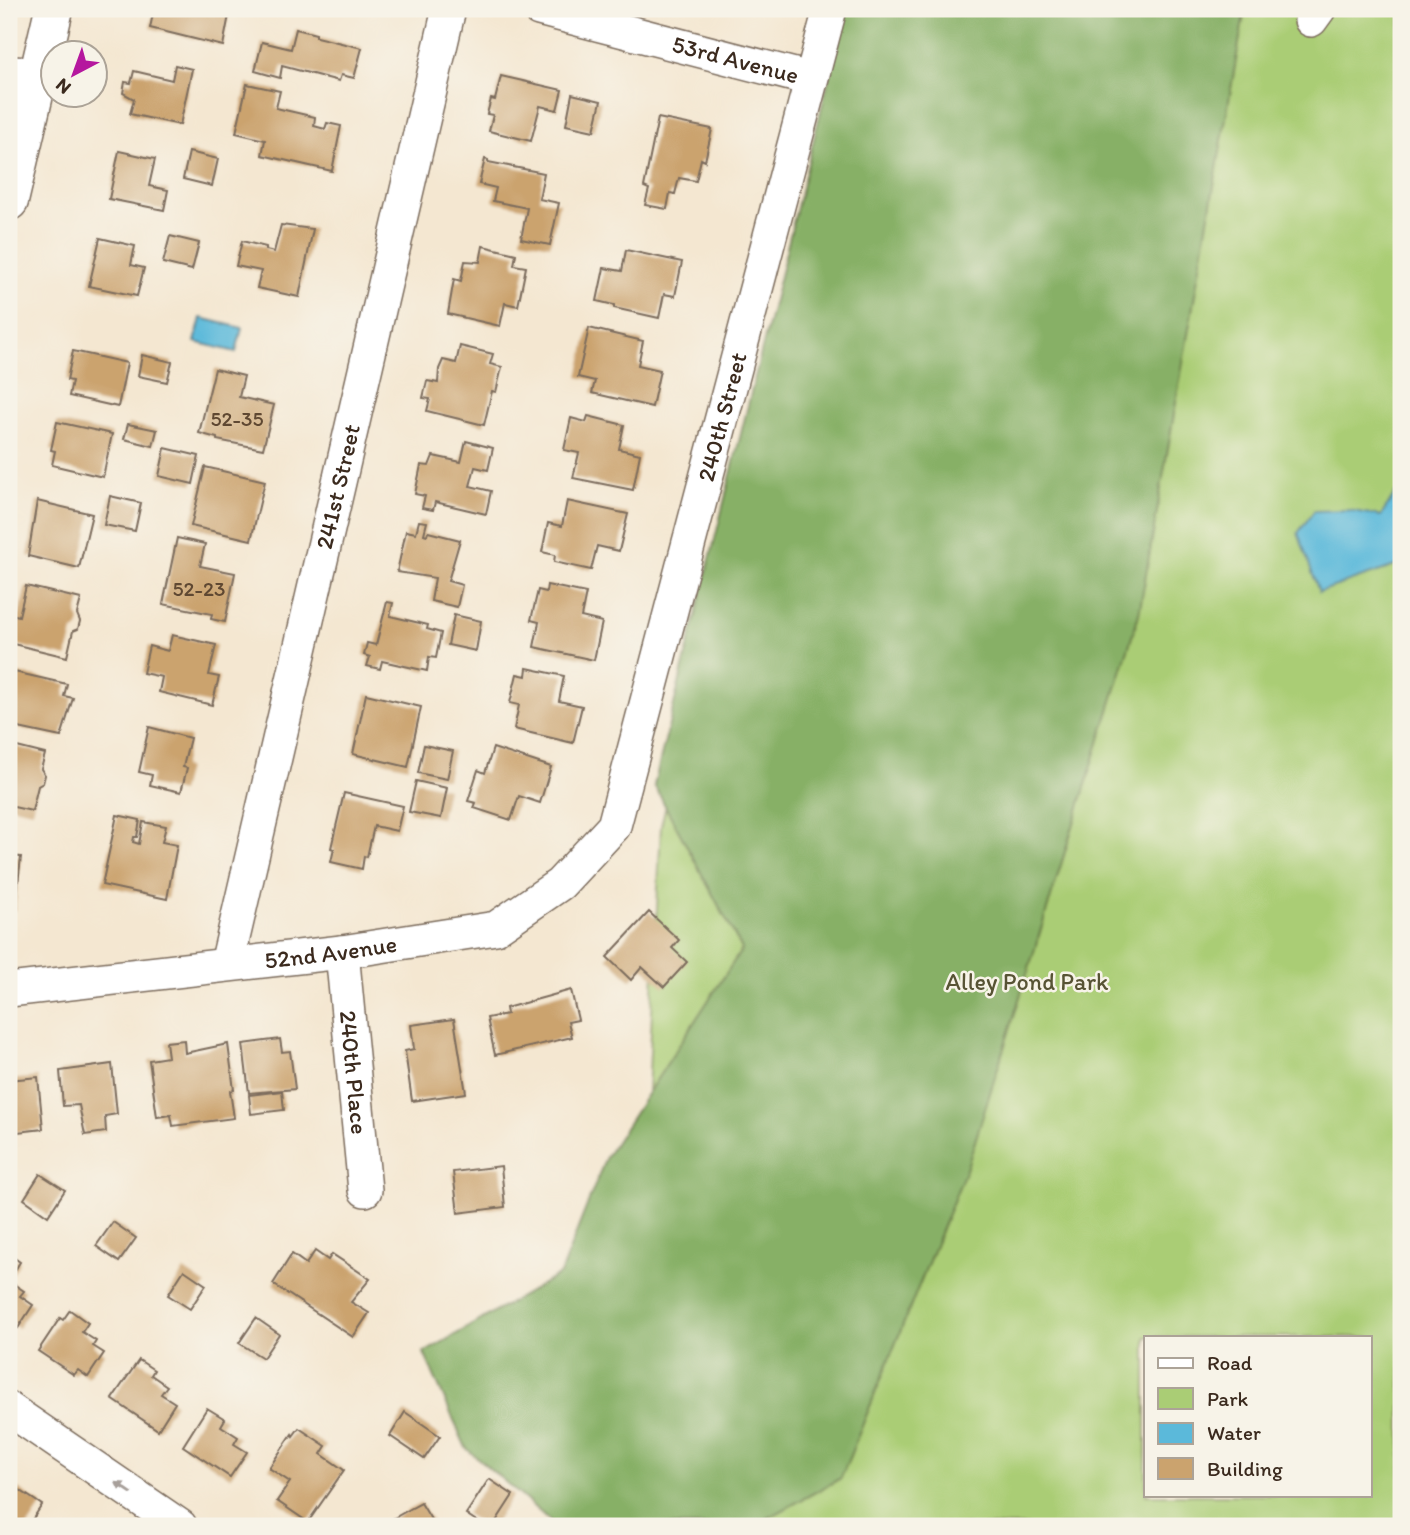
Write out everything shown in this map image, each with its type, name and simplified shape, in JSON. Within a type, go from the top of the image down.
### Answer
[{"type":"main road","points":[[9,201],[23,73],[54,9]]},
{"type":"street","name":"241st Street","points":[[228,964],[449,9]]},
{"type":"street","name":"53rd Avenue","points":[[539,9],[810,79]]},
{"type":"street","name":"240th Street","points":[[614,826],[830,9]]},
{"type":"street","name":"52nd Avenue","points":[[9,990],[342,952],[496,928],[560,884],[614,826]]},
{"type":"street","name":"240th Place","points":[[342,952],[365,1191]]},
{"type":"street","points":[[9,1409],[180,1526]]},
{"type":"green space","points":[[846,9],[1245,9],[1139,614],[967,1167],[841,1478],[754,1526],[556,1526],[466,1448],[424,1353],[560,1274],[606,1157],[742,949],[654,785]]},
{"type":"green space","name":"Alley Pond Park","points":[[860,9],[1401,9],[1401,1526],[627,1526],[661,826]]},
{"type":"water","points":[[201,318],[242,328],[236,352],[195,342]]},
{"type":"water","points":[[1401,485],[1401,564],[1319,592],[1298,533],[1314,511],[1348,510],[1381,516]]},
{"type":"building","points":[[154,9],[216,9],[229,15],[223,46],[150,28]]},
{"type":"building","points":[[296,29],[316,34],[316,37],[362,48],[354,78],[341,75],[339,81],[282,66],[280,78],[255,71],[262,42],[291,49]]},
{"type":"building","points":[[175,65],[192,69],[180,125],[130,114],[134,99],[123,93],[125,82],[131,83],[134,71],[172,80]]},
{"type":"building","points":[[501,76],[562,90],[557,110],[540,106],[531,141],[489,131],[493,115],[487,114],[491,99],[495,100]]},
{"type":"building","points":[[247,84],[280,91],[276,108],[315,117],[314,126],[325,129],[327,123],[341,126],[332,171],[262,155],[265,140],[236,133]]},
{"type":"building","points":[[572,94],[601,101],[594,131],[566,125]]},
{"type":"building","points":[[658,118],[712,129],[705,161],[701,159],[696,181],[679,178],[675,194],[670,193],[667,209],[645,205],[649,189],[644,187]]},
{"type":"building","points":[[119,151],[155,159],[149,186],[168,190],[164,210],[109,199]]},
{"type":"building","points":[[189,152],[218,159],[212,186],[183,179]]},
{"type":"building","points":[[485,159],[488,162],[544,173],[539,199],[559,203],[550,245],[521,239],[527,208],[493,201],[496,188],[479,184]]},
{"type":"building","points":[[281,225],[313,229],[299,297],[257,288],[261,271],[236,266],[242,241],[266,247],[266,250],[274,252]]},
{"type":"building","points":[[170,236],[199,243],[192,270],[163,263]]},
{"type":"building","points":[[100,238],[135,246],[131,265],[144,268],[137,296],[89,286]]},
{"type":"building","points":[[483,246],[516,254],[514,265],[526,267],[518,306],[505,303],[500,326],[448,314],[454,279],[461,281],[465,261],[480,262]]},
{"type":"building","points":[[626,250],[682,262],[675,296],[664,294],[659,318],[614,308],[614,305],[597,301],[604,268],[622,271]]},
{"type":"building","points":[[589,328],[643,341],[638,365],[660,370],[652,407],[592,393],[595,381],[578,377]]},
{"type":"building","points":[[460,346],[493,354],[490,364],[502,367],[496,392],[492,391],[484,425],[427,411],[430,399],[423,398],[427,381],[438,383],[443,360],[456,363]]},
{"type":"building","points":[[73,351],[127,363],[118,407],[69,396],[72,381],[67,380]]},
{"type":"building","points":[[142,355],[172,362],[167,382],[138,376]]},
{"type":"building","points":[[215,369],[244,376],[239,397],[274,405],[263,449],[217,440],[199,433]]},
{"type":"building","points":[[588,416],[624,425],[619,449],[640,454],[633,490],[573,478],[579,453],[564,450],[571,418],[586,422]]},
{"type":"building","points":[[57,422],[112,434],[103,477],[52,465],[55,451],[51,450]]},
{"type":"building","points":[[128,424],[157,430],[153,446],[124,439]]},
{"type":"building","points":[[466,441],[493,448],[488,470],[475,467],[470,486],[491,491],[486,514],[435,502],[433,510],[422,508],[425,496],[415,494],[421,465],[429,466],[433,456],[461,462]]},
{"type":"building","points":[[165,448],[199,456],[193,484],[159,476]]},
{"type":"building","points":[[205,467],[265,481],[251,540],[191,526]]},
{"type":"building","points":[[110,496],[141,503],[135,531],[104,525]]},
{"type":"building","points":[[37,501],[92,514],[79,568],[28,556]]},
{"type":"building","points":[[567,501],[628,514],[619,551],[597,546],[591,570],[554,562],[555,555],[542,552],[548,523],[562,526]]},
{"type":"building","points":[[419,521],[427,522],[424,534],[427,535],[428,532],[460,540],[448,581],[462,585],[457,607],[431,601],[435,578],[397,572],[406,531],[416,533]]},
{"type":"building","points":[[177,538],[205,544],[200,566],[235,573],[225,622],[211,619],[212,614],[163,604]]},
{"type":"building","points":[[547,585],[586,593],[581,617],[602,622],[594,660],[534,647],[539,622],[531,620],[538,590],[546,592]]},
{"type":"building","points":[[26,586],[81,599],[77,614],[80,621],[78,629],[73,631],[67,657],[9,643],[11,614],[19,616]]},
{"type":"building","points":[[387,602],[393,603],[390,616],[428,625],[427,629],[441,633],[436,658],[429,657],[427,671],[382,661],[380,669],[367,666],[370,657],[364,655],[367,643],[376,645]]},
{"type":"building","points":[[454,615],[481,621],[476,651],[448,645]]},
{"type":"building","points":[[172,635],[216,645],[209,675],[219,677],[212,705],[159,692],[162,677],[143,673],[149,646],[168,651]]},
{"type":"building","points":[[527,668],[564,676],[559,701],[582,706],[573,743],[514,729],[519,705],[510,703],[517,674],[526,676]]},
{"type":"building","points":[[10,671],[67,684],[64,696],[73,698],[61,737],[9,726]]},
{"type":"building","points":[[366,694],[421,707],[408,767],[353,754]]},
{"type":"building","points":[[149,727],[190,738],[183,767],[187,768],[181,792],[150,785],[152,775],[139,772]]},
{"type":"building","points":[[9,745],[45,754],[41,769],[45,775],[43,783],[38,786],[32,811],[9,806]]},
{"type":"building","points":[[424,745],[453,751],[447,779],[418,773]]},
{"type":"building","points":[[493,748],[551,767],[540,803],[519,796],[511,820],[474,808],[476,803],[468,801],[478,770],[485,773]]},
{"type":"building","points":[[416,781],[447,788],[441,818],[409,812]]},
{"type":"building","points":[[344,793],[403,806],[397,831],[374,826],[362,869],[331,862],[334,849],[331,848]]},
{"type":"building","points":[[117,815],[140,820],[137,837],[134,837],[133,842],[139,844],[143,822],[166,826],[162,842],[177,845],[167,899],[102,885]]},
{"type":"building","points":[[9,856],[21,857],[15,911],[9,910]]},
{"type":"building","points":[[649,912],[679,940],[672,948],[687,962],[664,987],[642,967],[631,980],[607,957]]},
{"type":"building","points":[[571,990],[578,1020],[568,1022],[572,1037],[495,1055],[487,1018],[507,1014],[506,1008]]},
{"type":"building","points":[[454,1019],[466,1093],[412,1101],[405,1051],[414,1049],[411,1025]]},
{"type":"building","points":[[280,1039],[282,1052],[290,1051],[295,1089],[249,1093],[243,1044]]},
{"type":"building","points":[[184,1040],[185,1053],[228,1044],[234,1090],[230,1091],[234,1118],[173,1126],[171,1115],[157,1117],[149,1060],[168,1057],[166,1042]]},
{"type":"building","points":[[112,1064],[117,1114],[105,1116],[106,1132],[85,1135],[79,1105],[63,1106],[60,1071]]},
{"type":"building","points":[[38,1077],[43,1129],[9,1133],[9,1080]]},
{"type":"building","points":[[282,1091],[284,1110],[251,1114],[249,1095]]},
{"type":"building","points":[[501,1166],[505,1207],[458,1213],[453,1172]]},
{"type":"building","points":[[40,1174],[65,1190],[48,1216],[24,1199]]},
{"type":"building","points":[[113,1222],[136,1238],[119,1262],[96,1246]]},
{"type":"building","points":[[315,1251],[328,1260],[332,1254],[370,1279],[351,1302],[369,1313],[353,1337],[273,1284],[292,1254],[306,1264]]},
{"type":"building","points":[[9,1254],[20,1262],[9,1280]]},
{"type":"building","points":[[184,1270],[206,1285],[190,1309],[168,1295]]},
{"type":"building","points":[[9,1281],[24,1291],[20,1296],[33,1305],[18,1328],[9,1322]]},
{"type":"building","points":[[70,1310],[88,1323],[82,1332],[96,1341],[93,1346],[104,1353],[88,1377],[78,1370],[74,1375],[38,1351],[60,1318],[63,1320]]},
{"type":"building","points":[[256,1318],[279,1334],[263,1358],[239,1343]]},
{"type":"building","points":[[139,1360],[154,1370],[151,1375],[167,1386],[161,1394],[175,1403],[158,1430],[112,1399]]},
{"type":"building","points":[[207,1408],[225,1419],[221,1426],[238,1437],[234,1444],[247,1452],[230,1477],[183,1446]]},
{"type":"building","points":[[405,1412],[440,1436],[424,1459],[390,1436]]},
{"type":"building","points":[[299,1428],[326,1446],[321,1454],[344,1470],[308,1522],[277,1501],[290,1482],[269,1468]]},
{"type":"building","points":[[489,1479],[513,1495],[493,1526],[484,1526],[466,1514]]},
{"type":"building","points":[[9,1483],[42,1505],[28,1526],[9,1526]]},
{"type":"building","points":[[421,1503],[435,1526],[380,1526],[410,1509]]}]
